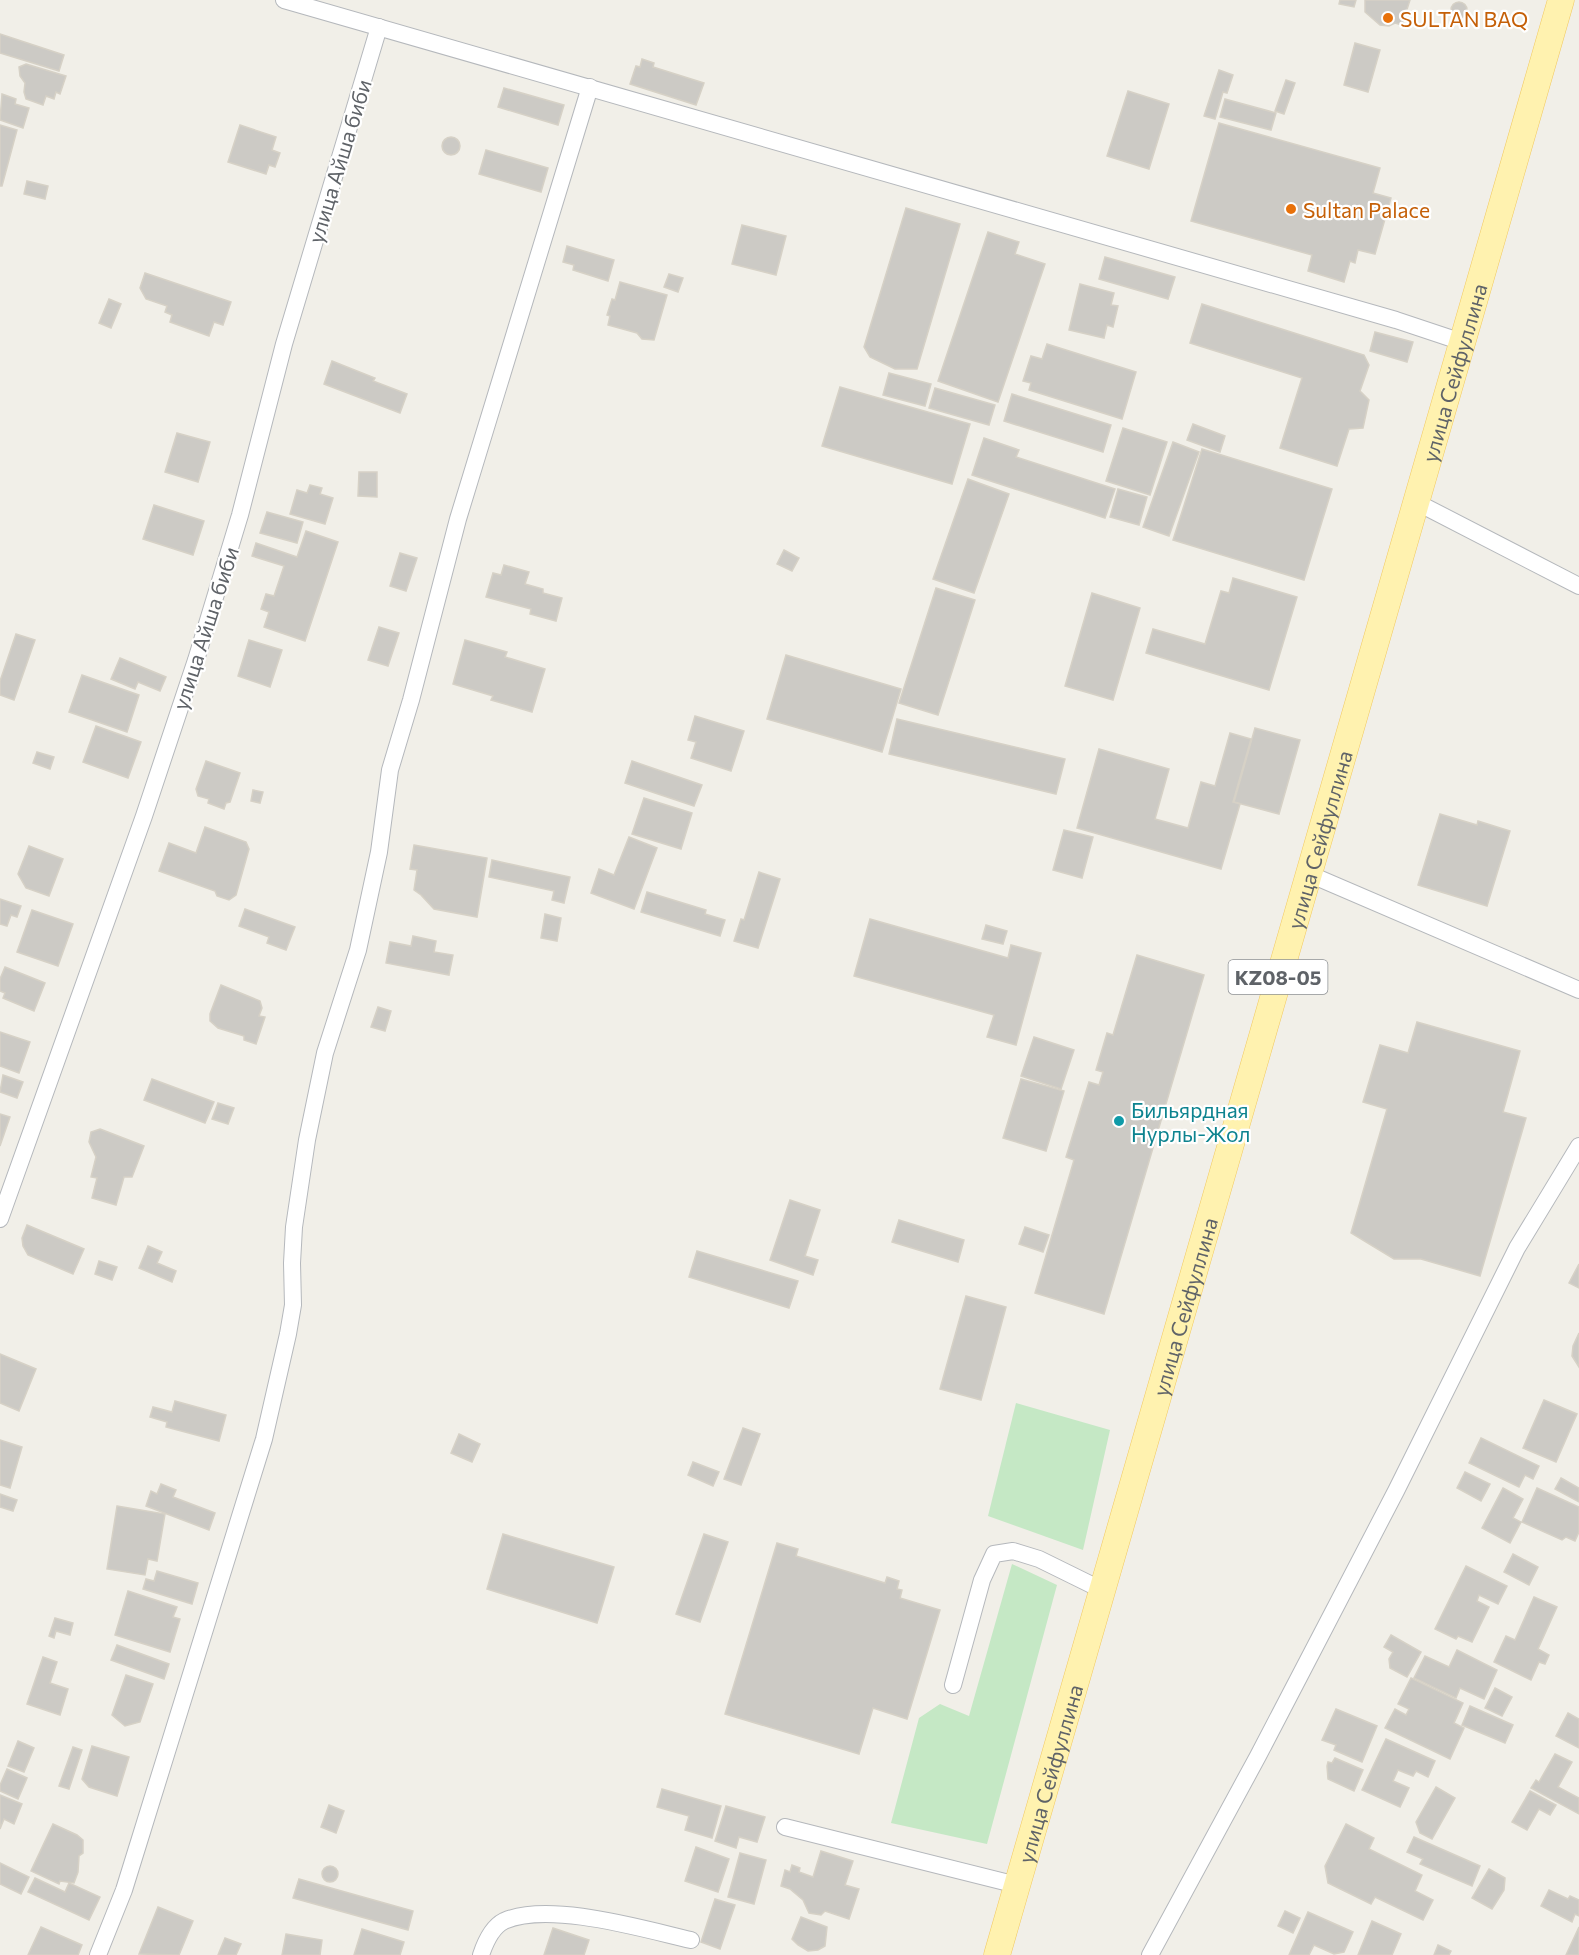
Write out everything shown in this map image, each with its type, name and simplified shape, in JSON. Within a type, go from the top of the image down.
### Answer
[{"type":"main road","name":"улица Сейфуллина","points":[[997,1955],[1561,0]]},
{"type":"street","points":[[284,0],[1396,320],[1462,342]]},
{"type":"street","name":"улица Айша биби","points":[[0,1219],[144,816],[195,660],[240,515],[284,344],[379,27]]},
{"type":"street","points":[[98,1955],[124,1890],[264,1439],[293,1305],[294,1227],[307,1140],[326,1053],[358,950],[379,852],[390,770],[411,700],[458,519],[590,87]]},
{"type":"street","points":[[1416,502],[1579,586]]},
{"type":"street","points":[[1309,874],[1579,990]]},
{"type":"street","points":[[1150,1955],[1258,1756],[1385,1513],[1518,1248],[1579,1146]]},
{"type":"street","points":[[953,1684],[982,1580],[994,1554],[1013,1551],[1039,1559],[1102,1590]]},
{"type":"street","points":[[785,1827],[1017,1885]]},
{"type":"street","points":[[481,1955],[486,1941],[502,1922],[530,1914],[570,1916],[621,1924],[691,1940]]},
{"type":"green space","points":[[1016,1403],[1110,1430],[1083,1550],[988,1516]]},
{"type":"green space","points":[[1012,1564],[1057,1585],[987,1844],[891,1823],[919,1718],[940,1704],[969,1716]]},
{"type":"building","points":[[1340,0],[1356,0],[1354,7],[1339,4]]},
{"type":"building","name":"SULTAN BAQ","points":[[1365,0],[1410,0],[1402,25],[1395,23],[1389,26],[1380,25],[1365,12]]},
{"type":"building","points":[[1459,2],[1465,4],[1467,10],[1465,16],[1459,18],[1453,16],[1451,10],[1453,4]]},
{"type":"building","points":[[0,34],[64,55],[59,71],[0,53]]},
{"type":"building","points":[[1355,43],[1380,50],[1368,92],[1344,85]]},
{"type":"building","points":[[642,59],[654,63],[653,67],[704,83],[696,105],[630,84],[636,66],[640,67]]},
{"type":"building","points":[[26,64],[66,76],[60,94],[56,92],[54,99],[46,96],[43,105],[26,99],[25,83],[20,76],[19,67]]},
{"type":"building","points":[[1219,70],[1233,75],[1227,93],[1223,92],[1215,119],[1204,116]]},
{"type":"building","points":[[1286,80],[1295,83],[1284,114],[1275,111]]},
{"type":"building","points":[[504,88],[564,105],[558,125],[498,107]]},
{"type":"building","points":[[1128,91],[1169,104],[1149,169],[1107,156]]},
{"type":"building","points":[[2,94],[16,99],[15,104],[29,108],[23,128],[0,120]]},
{"type":"building","points":[[1225,99],[1276,113],[1271,130],[1220,117]]},
{"type":"building","name":"Sultan Palace","points":[[1219,123],[1380,168],[1373,193],[1391,198],[1375,254],[1358,250],[1355,263],[1350,261],[1344,282],[1308,271],[1312,255],[1191,221]]},
{"type":"building","points":[[0,125],[17,130],[2,186],[0,186]]},
{"type":"building","points":[[240,125],[276,137],[272,150],[280,153],[275,167],[269,165],[266,174],[228,162]]},
{"type":"building","points":[[447,137],[455,137],[460,142],[458,153],[447,155],[442,150],[442,142]]},
{"type":"building","points":[[486,150],[548,168],[541,192],[479,174]]},
{"type":"building","points":[[27,181],[48,186],[45,199],[24,194]]},
{"type":"building","points":[[906,208],[960,224],[917,369],[895,369],[870,357],[864,347]]},
{"type":"building","points":[[742,225],[786,236],[776,275],[732,264]]},
{"type":"building","points":[[988,232],[1019,242],[1015,254],[1045,264],[998,402],[938,381]]},
{"type":"building","points":[[567,246],[614,260],[608,281],[573,270],[574,265],[563,262]]},
{"type":"building","points":[[1105,257],[1175,277],[1168,299],[1099,279]]},
{"type":"building","points":[[145,273],[231,302],[223,325],[214,322],[209,336],[170,322],[172,315],[165,312],[167,306],[146,299],[140,288]]},
{"type":"building","points":[[669,274],[683,278],[678,292],[664,287]]},
{"type":"building","points":[[620,282],[667,295],[654,340],[642,339],[637,333],[608,325],[610,316],[607,315],[612,299],[615,300]]},
{"type":"building","points":[[1080,284],[1114,293],[1111,305],[1118,306],[1113,327],[1107,325],[1104,338],[1069,330]]},
{"type":"building","points":[[109,299],[121,304],[111,328],[99,323]]},
{"type":"building","points":[[1202,304],[1364,355],[1369,365],[1360,391],[1369,400],[1363,428],[1349,429],[1337,466],[1280,448],[1302,378],[1190,343]]},
{"type":"building","points":[[1375,332],[1413,342],[1407,362],[1370,351]]},
{"type":"building","points":[[1047,344],[1136,372],[1122,419],[1029,390],[1031,383],[1023,381],[1031,356],[1042,359]]},
{"type":"building","points":[[332,361],[407,394],[400,413],[324,384]]},
{"type":"building","points":[[889,373],[931,384],[925,406],[883,395]]},
{"type":"building","points":[[840,387],[970,424],[952,484],[822,446]]},
{"type":"building","points":[[935,388],[995,405],[989,425],[929,408]]},
{"type":"building","points":[[1012,394],[1111,425],[1103,452],[1004,421]]},
{"type":"building","points":[[1193,424],[1225,436],[1220,452],[1187,440]]},
{"type":"building","points":[[1123,428],[1167,442],[1150,495],[1106,481]]},
{"type":"building","points":[[177,433],[210,442],[198,482],[165,472]]},
{"type":"building","points":[[984,438],[1019,450],[1016,457],[1115,489],[1105,518],[972,475]]},
{"type":"building","points":[[1173,442],[1199,452],[1169,536],[1143,527]]},
{"type":"building","points":[[1202,449],[1332,489],[1304,580],[1173,540]]},
{"type":"building","points":[[359,472],[377,472],[377,497],[358,496]]},
{"type":"building","points":[[968,479],[1009,494],[974,593],[933,579]]},
{"type":"building","points":[[310,485],[322,488],[320,494],[333,498],[325,524],[290,514],[297,490],[307,493]]},
{"type":"building","points":[[1118,489],[1147,497],[1139,525],[1110,517]]},
{"type":"building","points":[[154,505],[204,521],[193,555],[143,539]]},
{"type":"building","points":[[267,512],[303,522],[297,543],[260,533]]},
{"type":"building","points":[[306,531],[338,542],[305,641],[264,627],[269,612],[261,609],[266,594],[274,596],[284,566],[252,556],[256,543],[297,557]]},
{"type":"building","points":[[784,550],[799,558],[792,571],[777,564]]},
{"type":"building","points":[[400,553],[417,558],[406,591],[390,586]]},
{"type":"building","points":[[504,565],[529,572],[525,584],[543,589],[543,593],[562,598],[556,621],[530,614],[531,609],[486,597],[493,573],[501,575]]},
{"type":"building","points":[[1233,578],[1297,597],[1269,690],[1146,653],[1153,629],[1205,644],[1221,591],[1229,593]]},
{"type":"building","points":[[936,588],[975,600],[938,715],[899,703]]},
{"type":"building","points":[[1092,593],[1140,608],[1113,700],[1065,686]]},
{"type":"building","points":[[379,627],[399,633],[388,666],[368,660]]},
{"type":"building","points":[[16,634],[35,640],[14,700],[0,695],[0,681]]},
{"type":"building","points":[[249,640],[282,650],[270,687],[238,676]]},
{"type":"building","points":[[465,640],[507,652],[505,657],[545,669],[532,712],[491,700],[493,696],[453,684]]},
{"type":"building","points":[[786,655],[901,689],[882,752],[767,719]]},
{"type":"building","points":[[120,658],[166,677],[160,691],[138,682],[135,689],[111,679]]},
{"type":"building","points":[[82,675],[139,695],[127,732],[69,712]]},
{"type":"building","points":[[695,716],[744,731],[731,771],[691,758],[696,742],[688,740]]},
{"type":"building","points":[[897,719],[1065,759],[1056,794],[889,754]]},
{"type":"building","points":[[96,726],[141,742],[128,778],[83,762]]},
{"type":"building","points":[[1255,728],[1300,740],[1279,814],[1234,802]]},
{"type":"building","points":[[1230,733],[1251,739],[1233,802],[1240,804],[1221,869],[1077,828],[1099,749],[1169,769],[1155,819],[1188,828],[1201,782],[1215,786]]},
{"type":"building","points":[[37,752],[54,757],[50,769],[33,763]]},
{"type":"building","points":[[206,761],[240,773],[230,802],[226,803],[224,809],[208,803],[209,799],[198,796],[196,789]]},
{"type":"building","points":[[632,761],[702,785],[694,806],[625,783]]},
{"type":"building","points":[[253,790],[263,792],[260,803],[251,801]]},
{"type":"building","points":[[644,798],[692,813],[681,849],[632,834]]},
{"type":"building","points":[[1440,814],[1477,825],[1478,821],[1510,831],[1487,906],[1418,885]]},
{"type":"building","points":[[205,827],[246,842],[249,849],[236,895],[229,900],[217,896],[215,891],[159,871],[169,843],[196,853]]},
{"type":"building","points":[[1064,830],[1093,837],[1082,878],[1053,870]]},
{"type":"building","points":[[629,837],[657,848],[634,909],[591,893],[599,869],[614,875]]},
{"type":"building","points":[[414,845],[487,858],[477,917],[434,909],[414,890],[417,870],[410,869]]},
{"type":"building","points":[[29,846],[63,859],[49,896],[26,888],[18,874]]},
{"type":"building","points":[[492,860],[570,877],[564,903],[552,900],[554,891],[489,877]]},
{"type":"building","points":[[759,872],[780,879],[758,948],[734,941],[741,919],[744,920]]},
{"type":"building","points":[[647,892],[706,910],[705,914],[725,920],[720,936],[641,912]]},
{"type":"building","points":[[0,899],[21,906],[17,917],[11,915],[7,926],[0,924]]},
{"type":"building","points":[[245,909],[295,927],[286,950],[267,943],[269,937],[239,926]]},
{"type":"building","points":[[32,910],[73,924],[58,966],[17,952]]},
{"type":"building","points":[[545,914],[561,918],[557,941],[541,938]]},
{"type":"building","points":[[870,919],[1008,958],[1011,945],[1041,953],[1016,1045],[987,1037],[994,1015],[854,976]]},
{"type":"building","points":[[986,925],[1007,931],[1003,944],[982,939]]},
{"type":"building","points":[[413,936],[436,941],[434,952],[453,955],[449,975],[386,963],[390,942],[411,946]]},
{"type":"building","name":"Бильярдная Нурлы-Жол","points":[[1137,955],[1204,975],[1104,1314],[1035,1293],[1074,1160],[1066,1157],[1089,1082],[1099,1085],[1103,1072],[1096,1070],[1107,1033],[1113,1035]]},
{"type":"building","points":[[5,967],[45,983],[34,1011],[3,998],[5,993],[0,991],[0,979]]},
{"type":"building","points":[[221,985],[260,1001],[262,1008],[259,1016],[265,1017],[256,1044],[244,1040],[244,1036],[218,1028],[210,1021],[210,1014]]},
{"type":"building","points":[[378,1007],[391,1011],[385,1031],[371,1027]]},
{"type":"building","points":[[1417,1022],[1520,1051],[1503,1112],[1526,1118],[1480,1276],[1421,1259],[1394,1259],[1351,1233],[1387,1109],[1363,1102],[1380,1045],[1408,1053]]},
{"type":"building","points":[[0,1032],[30,1042],[19,1073],[0,1066]]},
{"type":"building","points":[[1034,1037],[1074,1050],[1061,1089],[1021,1076]]},
{"type":"building","points":[[3,1075],[23,1082],[17,1098],[0,1092]]},
{"type":"building","points":[[152,1079],[214,1102],[205,1123],[144,1100]]},
{"type":"building","points":[[1021,1079],[1064,1091],[1046,1151],[1003,1138]]},
{"type":"building","points":[[218,1103],[234,1108],[228,1124],[212,1119]]},
{"type":"building","points":[[0,1114],[10,1117],[0,1146]]},
{"type":"building","points":[[100,1129],[144,1146],[132,1177],[124,1177],[116,1205],[92,1198],[97,1178],[91,1177],[96,1157],[89,1142],[91,1132]]},
{"type":"building","points":[[790,1200],[820,1210],[805,1256],[818,1260],[813,1275],[770,1260]]},
{"type":"building","points":[[899,1220],[964,1240],[958,1262],[892,1242]]},
{"type":"building","points":[[27,1225],[84,1249],[73,1274],[28,1255],[22,1238]]},
{"type":"building","points":[[1025,1227],[1049,1235],[1043,1252],[1019,1244]]},
{"type":"building","points":[[148,1246],[162,1252],[157,1263],[176,1271],[172,1282],[139,1268]]},
{"type":"building","points":[[697,1251],[798,1281],[789,1308],[689,1277]]},
{"type":"building","points":[[99,1261],[117,1267],[112,1280],[95,1274]]},
{"type":"building","points":[[1579,1264],[1579,1288],[1569,1283]]},
{"type":"building","points":[[966,1296],[1006,1307],[981,1400],[940,1389]]},
{"type":"building","points":[[1579,1333],[1579,1367],[1572,1356],[1573,1346]]},
{"type":"building","points":[[0,1354],[36,1369],[19,1411],[0,1403]]},
{"type":"building","points":[[1544,1400],[1577,1414],[1556,1462],[1523,1448]]},
{"type":"building","points":[[175,1401],[226,1415],[219,1441],[166,1427],[167,1422],[150,1417],[153,1407],[172,1412]]},
{"type":"building","points":[[743,1428],[760,1434],[741,1485],[724,1479]]},
{"type":"building","points":[[459,1434],[480,1444],[472,1462],[451,1453]]},
{"type":"building","points":[[1481,1438],[1539,1466],[1533,1479],[1525,1475],[1519,1487],[1469,1463]]},
{"type":"building","points":[[0,1440],[22,1447],[10,1488],[0,1485]]},
{"type":"building","points":[[693,1462],[719,1472],[713,1486],[688,1475]]},
{"type":"building","points":[[1465,1472],[1490,1484],[1481,1501],[1457,1488]]},
{"type":"building","points":[[1561,1478],[1579,1488],[1579,1502],[1555,1489]]},
{"type":"building","points":[[161,1484],[176,1490],[173,1497],[215,1513],[209,1530],[146,1506],[151,1491],[157,1494]]},
{"type":"building","points":[[1503,1488],[1523,1499],[1513,1518],[1521,1522],[1510,1543],[1482,1528]]},
{"type":"building","points":[[1537,1488],[1579,1507],[1579,1532],[1575,1541],[1566,1537],[1562,1540],[1522,1522]]},
{"type":"building","points":[[0,1494],[17,1500],[13,1511],[0,1507]]},
{"type":"building","points":[[117,1506],[165,1514],[157,1561],[148,1559],[145,1575],[107,1569]]},
{"type":"building","points":[[503,1534],[614,1567],[597,1623],[487,1589]]},
{"type":"building","points":[[704,1534],[728,1542],[700,1622],[676,1614]]},
{"type":"building","points":[[777,1543],[798,1549],[796,1556],[885,1583],[887,1577],[899,1581],[897,1589],[902,1590],[900,1598],[940,1610],[907,1719],[873,1708],[859,1754],[725,1714]]},
{"type":"building","points":[[1513,1554],[1538,1567],[1529,1585],[1504,1572]]},
{"type":"building","points":[[1466,1566],[1507,1586],[1498,1604],[1479,1595],[1477,1601],[1489,1607],[1472,1642],[1458,1636],[1456,1639],[1435,1629]]},
{"type":"building","points":[[157,1571],[198,1583],[192,1604],[143,1589],[146,1579],[154,1581]]},
{"type":"building","points":[[128,1591],[177,1607],[173,1617],[180,1619],[170,1652],[115,1635]]},
{"type":"building","points":[[1534,1597],[1557,1607],[1538,1649],[1549,1655],[1545,1664],[1539,1662],[1531,1680],[1494,1662],[1506,1636],[1515,1640]]},
{"type":"building","points":[[55,1618],[73,1623],[70,1635],[56,1631],[54,1638],[49,1636]]},
{"type":"building","points":[[1391,1635],[1421,1652],[1407,1677],[1390,1668],[1389,1659],[1393,1652],[1384,1647]]},
{"type":"building","points":[[117,1645],[169,1664],[164,1679],[111,1660]]},
{"type":"building","points":[[1457,1650],[1497,1670],[1484,1699],[1460,1688],[1456,1698],[1414,1678],[1425,1656],[1449,1667]]},
{"type":"building","points":[[43,1657],[57,1662],[50,1683],[68,1689],[60,1715],[27,1704]]},
{"type":"building","points":[[126,1675],[153,1684],[140,1722],[125,1726],[112,1715]]},
{"type":"building","points":[[1411,1678],[1463,1703],[1454,1723],[1464,1728],[1450,1759],[1385,1728],[1395,1709],[1406,1715],[1409,1709],[1398,1704]]},
{"type":"building","points":[[1495,1688],[1512,1697],[1502,1716],[1485,1708]]},
{"type":"building","points":[[1470,1706],[1513,1725],[1505,1743],[1462,1725]]},
{"type":"building","points":[[1336,1709],[1377,1726],[1362,1762],[1334,1750],[1336,1745],[1322,1740]]},
{"type":"building","points":[[1568,1713],[1579,1719],[1579,1748],[1556,1736]]},
{"type":"building","points":[[1386,1739],[1435,1761],[1428,1777],[1416,1771],[1413,1776],[1398,1770],[1393,1781],[1409,1788],[1400,1807],[1362,1790]]},
{"type":"building","points":[[18,1741],[34,1748],[24,1772],[8,1766]]},
{"type":"building","points":[[92,1746],[129,1757],[117,1796],[89,1787],[82,1779]]},
{"type":"building","points":[[73,1747],[82,1750],[69,1789],[59,1786]]},
{"type":"building","points":[[1555,1754],[1572,1762],[1558,1787],[1579,1798],[1579,1814],[1531,1788],[1536,1780],[1539,1782]]},
{"type":"building","points":[[1335,1758],[1363,1770],[1354,1791],[1328,1779],[1328,1762],[1332,1763]]},
{"type":"building","points":[[7,1769],[27,1778],[18,1799],[0,1791],[0,1785]]},
{"type":"building","points":[[1436,1787],[1455,1798],[1432,1839],[1420,1833],[1416,1822]]},
{"type":"building","points":[[662,1789],[721,1806],[712,1838],[685,1830],[689,1816],[657,1807]]},
{"type":"building","points":[[1530,1791],[1556,1805],[1550,1815],[1539,1809],[1527,1830],[1512,1822]]},
{"type":"building","points":[[0,1795],[22,1804],[14,1824],[4,1819],[0,1829]]},
{"type":"building","points":[[329,1805],[344,1811],[336,1833],[321,1827]]},
{"type":"building","points":[[726,1806],[765,1817],[757,1842],[739,1837],[736,1848],[715,1841]]},
{"type":"building","points":[[53,1824],[83,1840],[83,1853],[79,1856],[78,1872],[74,1883],[60,1881],[59,1884],[31,1871]]},
{"type":"building","points":[[1346,1824],[1374,1838],[1369,1849],[1422,1875],[1415,1891],[1433,1900],[1423,1920],[1375,1897],[1371,1904],[1328,1883],[1325,1866]]},
{"type":"building","points":[[1414,1837],[1480,1866],[1472,1886],[1420,1864],[1423,1859],[1407,1852]]},
{"type":"building","points":[[696,1847],[729,1859],[718,1892],[685,1881]]},
{"type":"building","points":[[821,1851],[853,1861],[845,1885],[859,1889],[849,1919],[825,1911],[821,1915],[809,1913],[803,1900],[790,1889],[781,1886],[785,1870],[790,1872],[792,1865],[800,1868],[799,1872],[813,1877]]},
{"type":"building","points":[[740,1853],[766,1860],[754,1904],[728,1897]]},
{"type":"building","points":[[0,1863],[29,1877],[21,1894],[0,1884]]},
{"type":"building","points":[[330,1866],[338,1874],[330,1882],[322,1874]]},
{"type":"building","points":[[1489,1869],[1505,1878],[1504,1890],[1492,1909],[1472,1898]]},
{"type":"building","points":[[35,1878],[65,1892],[69,1883],[100,1897],[89,1920],[28,1892]]},
{"type":"building","points":[[299,1879],[413,1911],[408,1930],[293,1898]]},
{"type":"building","points":[[1549,1890],[1568,1899],[1570,1896],[1579,1900],[1579,1916],[1575,1914],[1572,1922],[1541,1906]]},
{"type":"building","points":[[715,1899],[735,1905],[720,1949],[701,1942]]},
{"type":"building","points":[[158,1907],[193,1921],[179,1955],[139,1954]]},
{"type":"building","points":[[1285,1911],[1300,1918],[1293,1933],[1278,1926]]},
{"type":"building","points":[[1308,1912],[1353,1932],[1344,1952],[1334,1954],[1314,1945],[1309,1955],[1289,1955]]},
{"type":"building","points":[[801,1917],[827,1927],[825,1946],[818,1950],[808,1951],[792,1939]]},
{"type":"building","points":[[1372,1921],[1401,1934],[1392,1955],[1358,1955]]},
{"type":"building","points":[[41,1927],[82,1945],[78,1955],[28,1955]]},
{"type":"building","points":[[1579,1927],[1579,1955],[1566,1955]]},
{"type":"building","points":[[553,1928],[589,1940],[584,1955],[544,1955]]},
{"type":"building","points":[[362,1929],[404,1942],[400,1955],[354,1955]]},
{"type":"building","points":[[286,1934],[322,1940],[320,1955],[282,1955]]},
{"type":"building","points":[[225,1938],[241,1944],[236,1955],[218,1955]]},
{"type":"building","points":[[1438,1945],[1451,1951],[1449,1955],[1434,1955]]},
{"type":"place","name":"SULTAN BAQ","points":[[1388,18]]},
{"type":"place","name":"Sultan Palace","points":[[1291,209]]},
{"type":"place","name":"Бильярдная Нурлы-Жол","points":[[1119,1121]]}]
